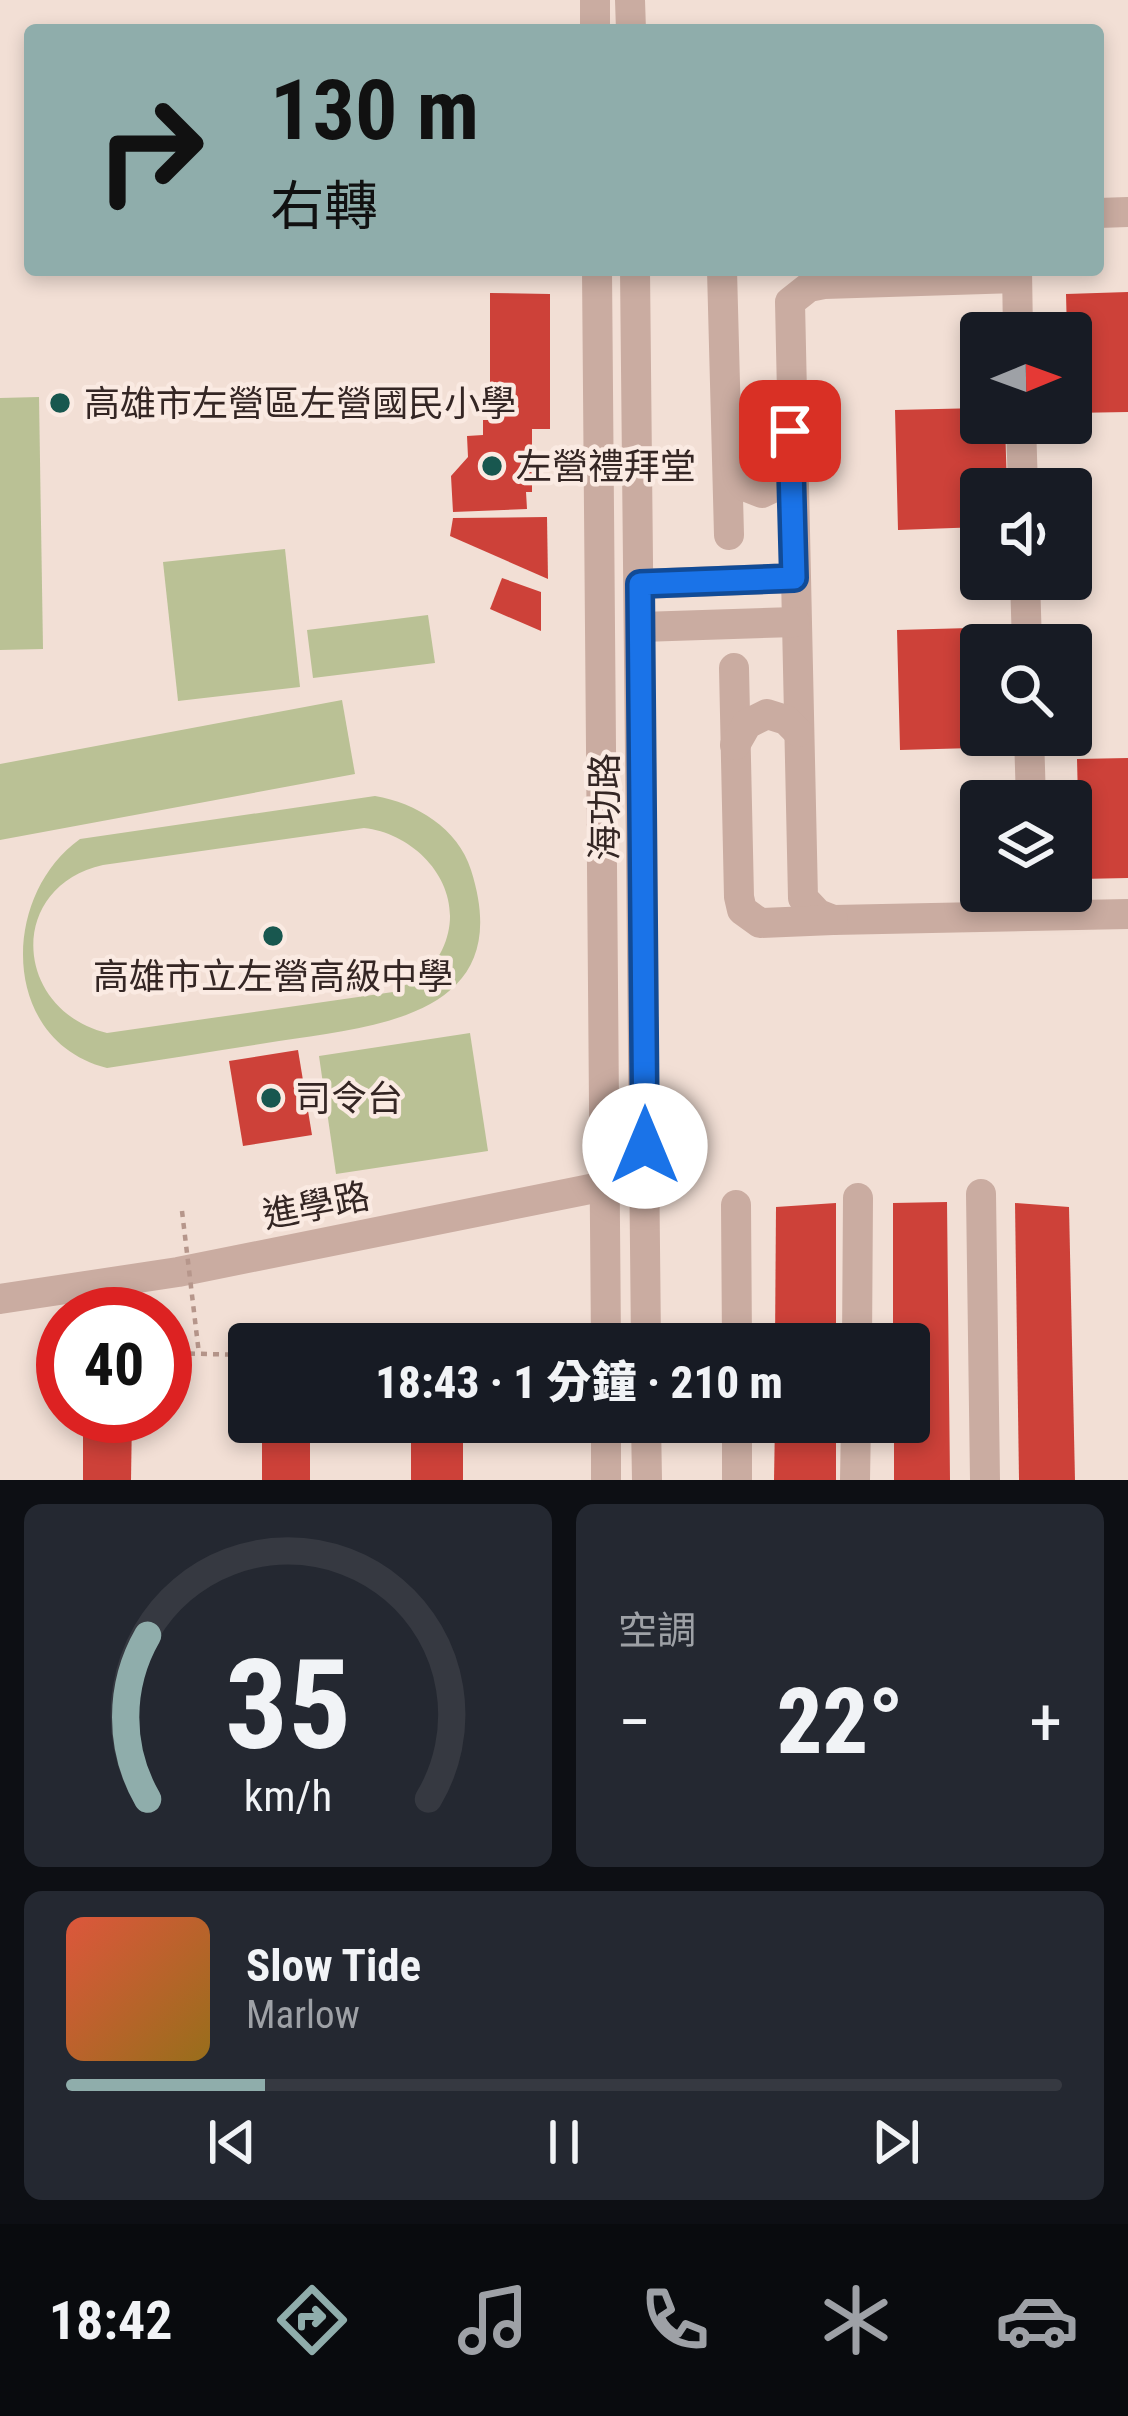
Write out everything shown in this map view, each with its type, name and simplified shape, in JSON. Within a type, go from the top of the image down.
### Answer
[{"type":"street","name":"海功路","points":[[597,276],[606,1323]]},
{"type":"street","name":"海功路","points":[[635,276],[646,1323]]},
{"type":"street","points":[[722,276],[729,528],[742,503],[783,484],[791,470]]},
{"type":"street","points":[[781,922],[798,902],[800,875],[790,302],[824,284],[978,276]]},
{"type":"street","points":[[1017,276],[1018,312]]},
{"type":"street","points":[[728,469],[739,484],[781,500],[792,515]]},
{"type":"street","points":[[640,584],[794,578]]},
{"type":"street","points":[[641,627],[795,622]]},
{"type":"street","points":[[797,732],[786,720],[752,711],[734,679],[739,898],[749,917],[781,922],[960,909]]},
{"type":"street","points":[[735,745],[747,724],[788,704],[796,692]]},
{"type":"street","points":[[800,875],[803,898],[818,914],[833,920]]},
{"type":"street","points":[[1092,910],[1128,914]]},
{"type":"street","name":"進學路","points":[[0,1299],[178,1273],[605,1186],[646,1185]]},
{"type":"street","points":[[981,1194],[985,1480]]},
{"type":"street","points":[[856,1323],[858,1198]]},
{"type":"street","points":[[736,1205],[736,1323]]},
{"type":"street","points":[[606,1443],[606,1480]]},
{"type":"street","points":[[646,1443],[646,1480]]},
{"type":"street","points":[[737,1443],[737,1480]]},
{"type":"street","points":[[855,1480],[856,1443]]},
{"type":"path","points":[[182,1211],[199,1354]]},
{"type":"path","points":[[192,1354],[228,1355]]},
{"type":"green space","points":[[39,397],[43,649],[0,650],[0,398]]},
{"type":"green space","points":[[285,549],[300,687],[178,701],[163,562]]},
{"type":"green space","points":[[428,615],[435,663],[313,678],[307,630]]},
{"type":"green space","points":[[342,700],[355,774],[0,840],[0,764]]},
{"type":"green space","points":[[375,796],[390,799],[434,820],[465,855],[480,918],[475,955],[457,983],[430,1004],[397,1018],[107,1068],[72,1053],[46,1029],[30,999],[23,965],[25,929],[35,895],[54,864],[80,839]],"holes":[[[364,828],[385,833],[421,854],[444,887],[450,907],[449,928],[438,957],[393,992],[107,1033],[76,1020],[53,1000],[39,976],[33,949],[37,922],[49,897],[71,878],[103,865]]]},
{"type":"green space","points":[[470,1033],[488,1151],[336,1174],[319,1056]]},
{"type":"building","points":[[1128,292],[1128,412],[1092,413],[1092,312],[1066,312],[1066,294]]},
{"type":"building","points":[[490,293],[550,294],[550,429],[532,429],[532,492],[526,492],[527,509],[453,512],[451,476],[468,457],[467,436],[483,435],[483,420],[490,420]]},
{"type":"building","points":[[960,408],[960,444],[1006,444],[1006,468],[960,468],[960,528],[898,530],[895,410]]},
{"type":"building","points":[[547,517],[548,579],[450,536],[453,518]]},
{"type":"building","points":[[502,578],[541,592],[541,631],[490,609]]},
{"type":"building","points":[[960,628],[960,748],[900,750],[897,630]]},
{"type":"building","points":[[1128,758],[1128,878],[1092,879],[1092,780],[1078,780],[1077,759]]},
{"type":"building","name":"司令台","points":[[298,1050],[312,1135],[243,1146],[229,1061]]},
{"type":"building","points":[[947,1202],[950,1480],[894,1480],[894,1443],[930,1443],[930,1323],[893,1323],[893,1203]]},
{"type":"building","points":[[836,1203],[836,1323],[775,1323],[776,1207]]},
{"type":"building","points":[[1015,1203],[1069,1207],[1075,1480],[1019,1480]]},
{"type":"building","points":[[83,1443],[132,1443],[131,1480],[83,1480]]},
{"type":"building","points":[[262,1443],[310,1443],[310,1480],[262,1480]]},
{"type":"building","points":[[411,1443],[463,1443],[463,1480],[411,1480]]},
{"type":"building","points":[[775,1443],[836,1443],[836,1480],[774,1480]]},
{"type":"place","name":"高雄市左營區左營國民小學","points":[[60,403]]},
{"type":"place","name":"左營禮拜堂","points":[[492,466]]},
{"type":"place","name":"高雄市立左營高級中學","points":[[273,936]]},
{"type":"place","name":"司令台","points":[[271,1098]]},
{"type":"route","points":[[645,1146],[640,584],[794,578],[790,431]]}]
